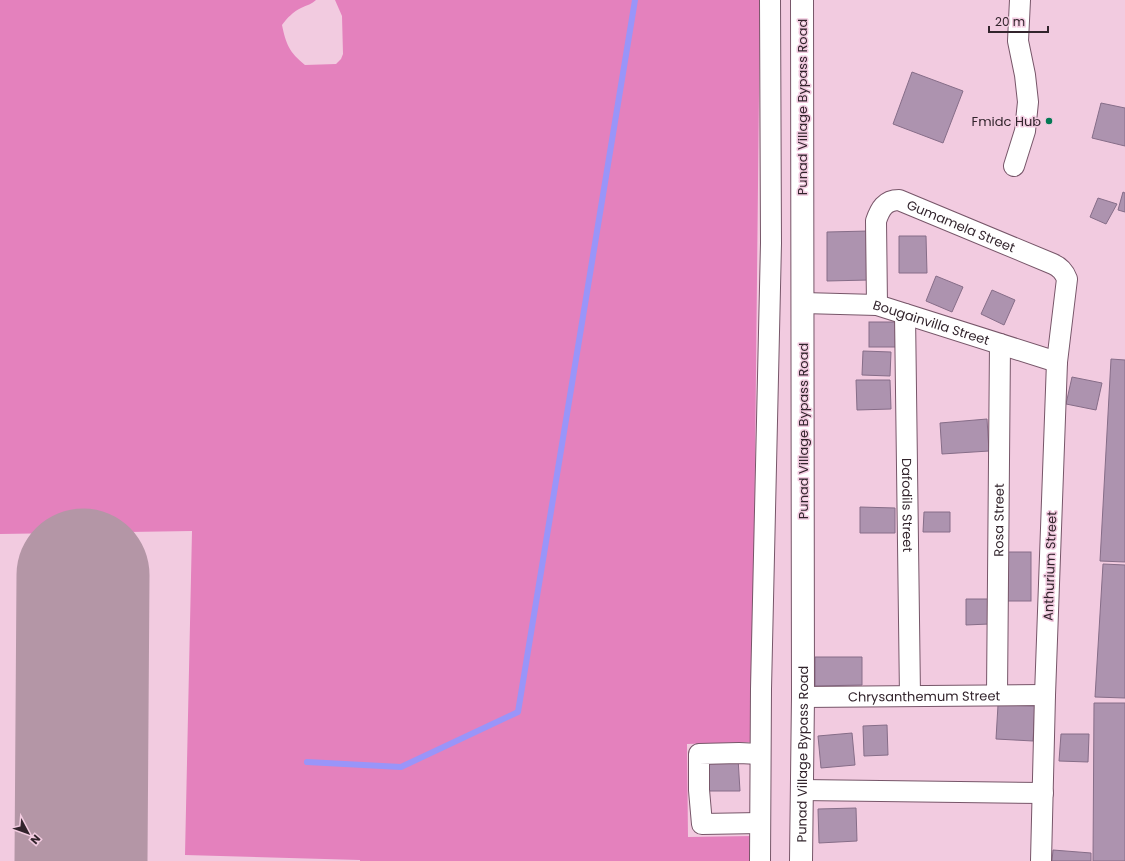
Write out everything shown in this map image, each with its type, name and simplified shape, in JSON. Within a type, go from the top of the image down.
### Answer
[{"type":"main road","name":"Punad Village Bypass Road","points":[[801,861],[803,697],[802,0]]},
{"type":"street","points":[[760,861],[760,754],[770,243],[770,0]]},
{"type":"street","points":[[1014,166],[1025,131],[1028,102],[1025,75],[1018,41],[1020,0]]},
{"type":"street","name":"Gumamela Street","points":[[877,305],[876,221],[880,211],[892,200],[899,200],[1053,264],[1060,267],[1064,272]]},
{"type":"street","name":"Anthurium Street","points":[[1041,861],[1045,695],[1057,362],[1067,279],[1064,272]]},
{"type":"street","name":"Bougainvilla Street","points":[[803,303],[877,305],[1057,362]]},
{"type":"street","name":"Dafodils Street","points":[[905,314],[910,696]]},
{"type":"street","name":"Rosa Street","points":[[997,695],[1000,344]]},
{"type":"street","name":"Chrysanthemum Street","points":[[803,697],[1045,695]]},
{"type":"street","points":[[760,754],[699,754],[699,790],[702,824],[760,823]]},
{"type":"street","points":[[802,790],[1043,793]]},
{"type":"shaded area","points":[[0,0],[316,0],[295,11],[282,25],[289,47],[295,56],[305,65],[336,64],[341,59],[343,54],[342,16],[335,0],[760,0],[752,742],[687,744],[688,837],[753,836],[753,861],[360,861],[185,855],[192,531],[0,534]]},
{"type":"building","points":[[912,72],[963,91],[943,143],[893,124]]},
{"type":"building","points":[[1101,103],[1125,108],[1125,146],[1092,138]]},
{"type":"building","points":[[1123,192],[1125,193],[1125,212],[1118,210]]},
{"type":"building","points":[[1098,198],[1117,204],[1106,224],[1090,217]]},
{"type":"building","points":[[869,231],[869,280],[827,281],[827,232]]},
{"type":"building","points":[[899,236],[926,236],[927,273],[899,273]]},
{"type":"building","points":[[936,276],[963,287],[952,312],[926,301]]},
{"type":"building","points":[[992,290],[1015,300],[1004,325],[981,314]]},
{"type":"building","points":[[869,322],[898,322],[898,347],[869,347]]},
{"type":"building","points":[[863,351],[891,352],[890,376],[862,375]]},
{"type":"building","points":[[1111,359],[1125,360],[1125,562],[1100,561]]},
{"type":"building","points":[[1072,377],[1102,383],[1096,410],[1066,404]]},
{"type":"building","points":[[856,380],[890,380],[891,409],[857,410]]},
{"type":"building","points":[[987,419],[989,451],[942,454],[940,423]]},
{"type":"building","points":[[860,507],[895,508],[895,533],[860,533]]},
{"type":"building","points":[[924,512],[950,512],[950,532],[923,532]]},
{"type":"building","points":[[1007,552],[1031,552],[1031,601],[1007,601]]},
{"type":"building","points":[[1103,564],[1125,565],[1125,698],[1095,697]]},
{"type":"building","points":[[966,599],[988,599],[989,624],[966,625]]},
{"type":"building","points":[[815,657],[862,657],[862,685],[815,686]]},
{"type":"building","points":[[1094,703],[1125,703],[1125,861],[1093,861]]},
{"type":"building","points":[[998,705],[1035,706],[1033,741],[996,739]]},
{"type":"building","points":[[887,725],[888,755],[864,756],[863,726]]},
{"type":"building","points":[[852,733],[855,765],[821,768],[818,736]]},
{"type":"building","points":[[1061,734],[1089,734],[1088,762],[1059,761]]},
{"type":"building","points":[[702,758],[738,758],[740,791],[702,791]]},
{"type":"building","points":[[856,808],[857,841],[819,843],[818,809]]},
{"type":"building","points":[[1053,850],[1091,853],[1091,861],[1052,861]]},
{"type":"waterway","points":[[307,762],[401,767],[518,712],[635,0]]},
{"type":"runway","points":[[81,861],[83,575]]},
{"type":"place","name":"Fmidc Hub","points":[[1049,121]]}]
